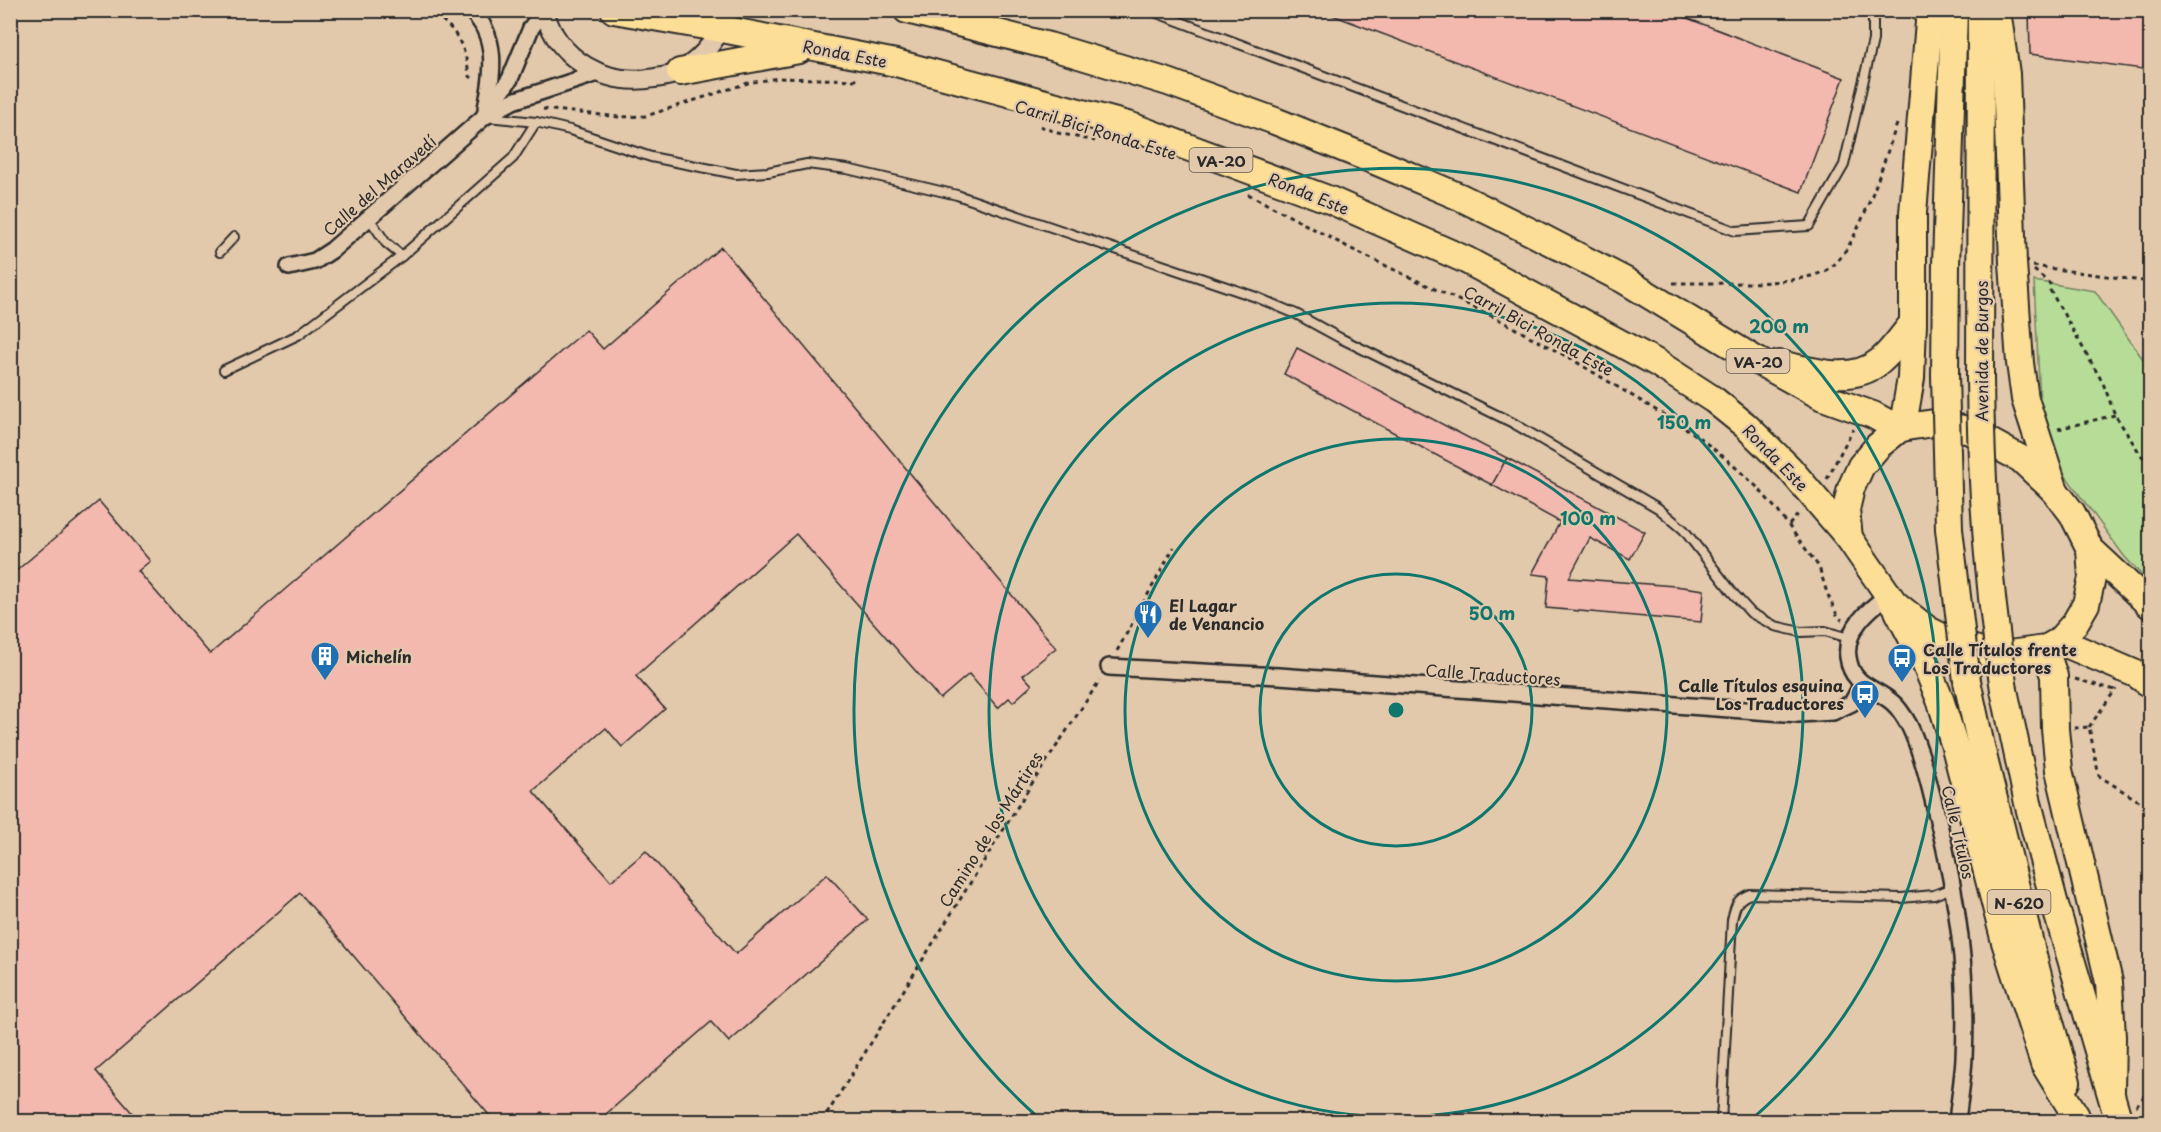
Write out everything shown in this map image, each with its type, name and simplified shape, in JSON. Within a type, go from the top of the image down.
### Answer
[{"type":"highway","name":"Ronda Este","points":[[614,10],[725,20],[812,48],[896,63],[1131,126],[1320,196],[1445,251],[1609,336],[1657,363],[1714,400],[1745,425],[1814,495],[1849,538],[1891,599],[1928,630],[1952,642],[1984,652],[2009,654],[2052,645]]},
{"type":"highway","name":"VA-20","points":[[907,10],[1049,46],[1168,82],[1375,161],[1460,198],[1624,279],[1756,360],[1823,397],[1903,428]]},
{"type":"highway","points":[[1930,10],[1913,213],[1911,378],[1903,428],[1934,423],[1968,430],[2021,459],[2055,491],[2072,513],[2090,549],[2151,605]]},
{"type":"highway","name":"N-620","points":[[1954,10],[1946,265],[1945,375],[1949,529],[1966,681],[2043,997],[2077,1119]]},
{"type":"highway","name":"Avenida de Burgos","points":[[1981,10],[1981,458],[1992,615],[2004,690],[2028,803],[2055,905],[2119,1107]]},
{"type":"highway","points":[[1997,10],[2006,74],[2013,263],[2020,363],[2025,399],[2055,491]]},
{"type":"highway","points":[[680,72],[812,48]]},
{"type":"highway","points":[[1756,360],[1837,375],[1859,373],[1879,362],[1913,323]]},
{"type":"highway","name":"Ronda Este","points":[[1849,538],[1846,510],[1851,488],[1862,466],[1878,446],[1903,428]]},
{"type":"highway","points":[[2090,549],[2092,578],[2086,604],[2075,623],[2052,645],[2055,729],[2059,770],[2109,982],[2119,1107]]},
{"type":"highway","points":[[1891,599],[1926,665],[1941,702],[1955,747],[2005,942],[2044,1065],[2077,1119]]},
{"type":"highway","points":[[2052,645],[2122,681],[2151,684]]},
{"type":"street","points":[[470,10],[491,44],[492,72],[484,117]]},
{"type":"street","points":[[544,10],[547,22],[559,43],[577,60],[598,73],[618,80],[640,81],[680,72],[705,52],[725,20]]},
{"type":"street","name":"Calle del Maravedí","points":[[484,117],[510,79],[531,28],[544,10]]},
{"type":"street","points":[[2006,10],[2006,74]]},
{"type":"street","name":"Calle del Maravedí","points":[[289,267],[315,261],[332,250],[484,117],[513,101],[598,73]]},
{"type":"street","points":[[1849,638],[1868,610],[1891,599]]},
{"type":"street","name":"Calle Títulos","points":[[1849,638],[1847,654],[1850,668],[1862,684],[1895,705],[1909,725],[1928,778],[1954,887],[1962,951],[1965,1004],[1964,1060],[1956,1122]]},
{"type":"street","name":"Calle Traductores","points":[[1109,667],[1279,676],[1799,714],[1833,712],[1852,703],[1862,684]]},
{"type":"lane","points":[[1149,10],[1735,231],[1809,226],[1844,165],[1873,40],[1873,10]]},
{"type":"lane","points":[[484,117],[536,122],[570,130],[651,158],[736,174],[768,172],[807,164],[847,169],[946,192],[1256,297],[1296,314],[1375,356],[1513,423],[1658,508],[1684,530],[1751,613],[1775,626],[1801,632],[1825,631],[1849,638]]},
{"type":"lane","points":[[224,370],[298,334],[402,256],[513,158],[536,122]]},
{"type":"lane","points":[[369,218],[386,243],[402,256]]},
{"type":"lane","points":[[220,252],[234,237]]},
{"type":"lane","points":[[1721,1122],[1732,920],[1736,903],[1742,897],[1750,894],[1901,898],[1934,895],[1954,887]]},
{"type":"path","points":[[427,10],[447,22],[461,43],[468,60],[469,76]]},
{"type":"path","points":[[540,108],[620,117],[646,116],[748,83],[778,78],[868,80]]},
{"type":"path","name":"Carril Bici Ronda Este","points":[[1039,125],[1058,133],[1096,141]]},
{"type":"path","name":"Carril Bici Ronda Este","points":[[1248,194],[1359,253],[1496,318],[1573,360],[1692,432],[1756,486],[1789,526],[1819,567],[1838,617]]},
{"type":"path","points":[[2151,282],[2030,266],[2050,284],[2050,290],[2103,382],[2115,415],[2141,455],[2151,464]]},
{"type":"path","points":[[1789,526],[1823,486],[1862,411]]},
{"type":"path","points":[[2062,428],[2115,415]]},
{"type":"path","name":"Camino de los Mártires","points":[[822,1122],[1031,785],[1109,667],[1174,547]]},
{"type":"path","points":[[2068,677],[2122,681]]},
{"type":"path","points":[[2122,681],[2089,727],[2099,776],[2151,808]]},
{"type":"path","points":[[2055,729],[2089,727]]},
{"type":"path","points":[[2119,1107],[2143,1098],[2151,1078]]},
{"type":"green space","points":[[2034,281],[2095,291],[2150,369],[2150,584],[2124,556],[2060,468],[2040,401]]},
{"type":"building","points":[[1319,10],[1666,10],[1844,78],[1801,192]]},
{"type":"building","points":[[2029,10],[2150,10],[2150,70],[2030,54]]},
{"type":"building","name":"Michelín","points":[[721,247],[1056,648],[1023,675],[1032,685],[1013,702],[1009,698],[998,708],[969,674],[940,699],[796,534],[636,676],[665,709],[622,747],[606,728],[533,791],[611,881],[646,851],[736,954],[827,874],[868,920],[729,1042],[711,1022],[597,1122],[550,1122],[542,1112],[532,1122],[495,1122],[300,893],[96,1071],[140,1122],[10,1122],[10,576],[99,501],[150,561],[138,571],[210,654],[586,330],[603,349]]},
{"type":"building","points":[[1297,348],[1507,458],[1492,485],[1284,374]]},
{"type":"building","points":[[1507,458],[1645,532],[1630,559],[1590,538],[1569,578],[1704,590],[1701,622],[1546,608],[1549,576],[1532,574],[1560,522],[1492,485]]},
{"type":"place","name":"El Lagar de Venancio","points":[[1148,640]]},
{"type":"place","name":"Michelín","points":[[325,682]]},
{"type":"place","name":"Calle Títulos frente Los Traductores","points":[[1902,684]]},
{"type":"place","name":"Calle Títulos esquina Los Traductores","points":[[1865,720]]}]
